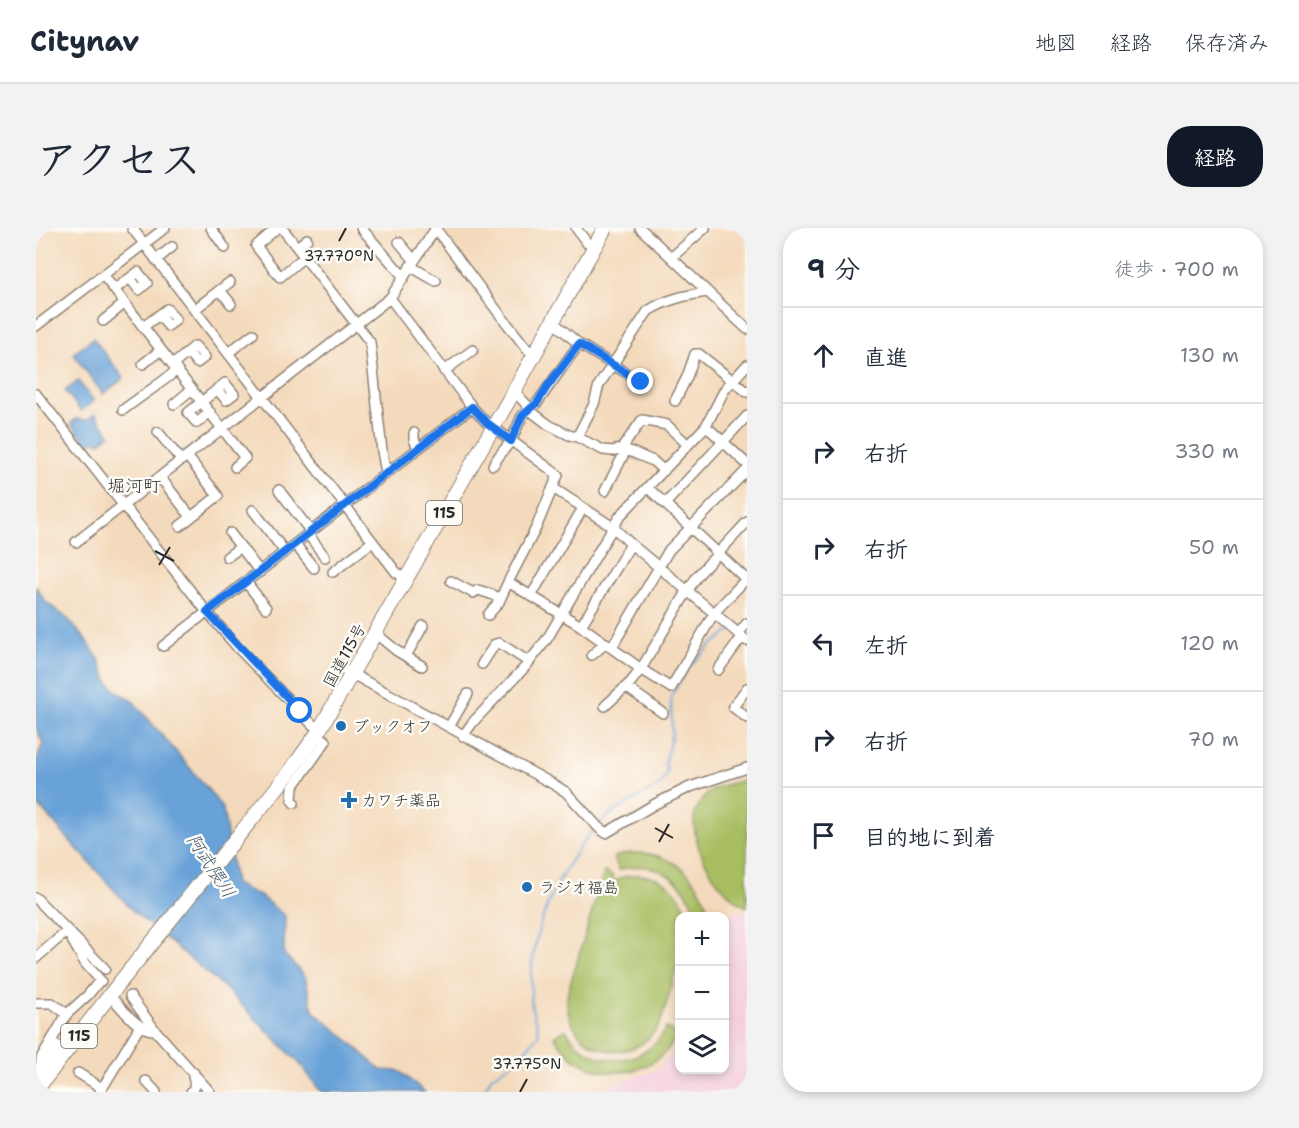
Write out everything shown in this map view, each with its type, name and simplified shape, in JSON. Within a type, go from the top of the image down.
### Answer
[{"type":"highway","name":"国道115号","points":[[489,425],[514,391],[531,351],[552,321],[591,245],[596,228]]},
{"type":"highway","name":"国道115号","points":[[40,1070],[114,976],[271,790],[295,752],[315,730],[591,245],[605,228]]},
{"type":"highway","name":"国道115号","points":[[349,672],[375,633],[402,577]]},
{"type":"highway","name":"国道115号","points":[[36,1090],[114,976]]},
{"type":"street","points":[[132,228],[344,506],[402,577]]},
{"type":"street","points":[[36,326],[165,228]]},
{"type":"street","points":[[211,228],[225,248]]},
{"type":"street","points":[[277,228],[256,246],[280,277],[304,257]]},
{"type":"street","points":[[282,228],[370,342],[386,473]]},
{"type":"street","points":[[361,228],[404,277]]},
{"type":"street","points":[[76,542],[390,298],[436,228],[531,351]]},
{"type":"street","points":[[576,228],[591,245]]},
{"type":"street","points":[[640,228],[747,329]]},
{"type":"street","points":[[672,257],[705,228]]},
{"type":"street","points":[[297,247],[307,240]]},
{"type":"street","points":[[399,242],[412,263],[436,281]]},
{"type":"street","points":[[156,260],[172,247]]},
{"type":"street","points":[[103,275],[245,458],[235,467]]},
{"type":"street","points":[[115,289],[130,278]]},
{"type":"street","points":[[194,310],[230,282]]},
{"type":"street","points":[[220,290],[231,304]]},
{"type":"street","points":[[577,437],[594,404],[599,385],[648,310],[670,300],[708,292]]},
{"type":"street","points":[[390,298],[472,407],[489,425],[558,476],[536,528],[500,599],[488,615]]},
{"type":"street","points":[[103,321],[125,303]]},
{"type":"street","points":[[143,327],[159,315]]},
{"type":"street","points":[[552,321],[579,344],[641,382]]},
{"type":"street","points":[[228,353],[253,334]]},
{"type":"street","points":[[493,465],[511,441],[522,416],[537,403],[579,344]]},
{"type":"street","points":[[143,364],[161,350]]},
{"type":"street","points":[[444,371],[473,350]]},
{"type":"street","points":[[123,410],[156,387],[188,352]]},
{"type":"street","points":[[675,401],[695,354],[699,354],[747,392]]},
{"type":"street","points":[[463,736],[473,722],[530,662],[547,639],[620,516],[706,426],[725,389],[747,365]]},
{"type":"street","points":[[174,404],[192,389]]},
{"type":"street","points":[[210,412],[197,423],[188,413],[217,389]]},
{"type":"street","points":[[514,391],[532,412],[549,425],[603,450],[624,449],[653,461],[664,471]]},
{"type":"street","points":[[36,394],[207,612],[326,741],[293,787],[292,800],[294,803]]},
{"type":"street","points":[[163,646],[472,407]]},
{"type":"street","points":[[665,504],[747,416]]},
{"type":"street","points":[[605,491],[624,449],[642,420],[667,425],[688,445]]},
{"type":"street","points":[[706,426],[747,464]]},
{"type":"street","points":[[158,432],[218,496],[180,526]]},
{"type":"street","points":[[414,433],[414,440],[418,448]]},
{"type":"street","points":[[592,655],[609,645],[669,550],[747,470]]},
{"type":"street","points":[[160,477],[191,517]]},
{"type":"street","points":[[552,488],[613,527],[743,637]]},
{"type":"street","points":[[508,582],[581,626],[670,688],[714,613],[747,579],[648,488]]},
{"type":"street","points":[[279,490],[325,557]]},
{"type":"street","points":[[531,596],[583,508]]},
{"type":"street","points":[[254,510],[285,552]]},
{"type":"street","points":[[605,706],[626,687],[641,669],[698,575],[747,522]]},
{"type":"street","points":[[230,533],[260,572]]},
{"type":"street","points":[[333,572],[372,542]]},
{"type":"street","points":[[295,544],[314,568]]},
{"type":"street","points":[[581,626],[632,544]]},
{"type":"street","points":[[227,558],[241,547]]},
{"type":"street","points":[[246,582],[266,608]]},
{"type":"street","points":[[451,582],[473,593],[478,591],[500,599]]},
{"type":"street","points":[[718,670],[743,637],[747,623]]},
{"type":"street","points":[[406,656],[423,626]]},
{"type":"street","points":[[375,633],[397,651],[422,666]]},
{"type":"street","points":[[482,664],[495,644],[499,643],[530,662]]},
{"type":"street","points":[[349,672],[566,792],[606,833],[655,804],[690,787],[747,768]]},
{"type":"street","points":[[626,687],[663,713]]},
{"type":"street","points":[[747,688],[733,707],[747,718]]},
{"type":"street","points":[[449,727],[468,694]]},
{"type":"street","points":[[36,898],[114,976]]},
{"type":"street","points":[[36,958],[67,931]]},
{"type":"street","points":[[40,1070],[40,1058],[67,1014],[101,981],[85,963],[67,931]]},
{"type":"street","points":[[130,996],[155,1030],[210,1092]]},
{"type":"street","points":[[116,1002],[140,1026],[155,1030]]},
{"type":"street","points":[[36,1003],[52,1003],[67,1014]]},
{"type":"street","points":[[78,1073],[101,1090],[140,1026]]},
{"type":"street","points":[[191,1092],[195,1086],[194,1073]]},
{"type":"street","points":[[146,1081],[156,1092]]},
{"type":"shaded area","points":[[739,910],[747,912],[747,1092],[609,1092],[610,1085],[657,1070],[675,1050],[675,1074],[729,1074],[729,916]]},
{"type":"green space","points":[[747,779],[747,907],[727,892],[710,871],[695,835],[694,815],[702,800],[711,791]]},
{"type":"green space","points":[[629,853],[644,853],[671,861],[692,878],[700,889],[708,912],[694,912],[686,892],[668,875],[645,867],[619,870],[614,857]]},
{"type":"green space","points":[[604,872],[613,876],[612,882],[636,875],[659,879],[677,893],[686,912],[675,912],[675,971],[661,1019],[655,1031],[641,1044],[626,1050],[611,1051],[596,1046],[583,1037],[573,1025],[568,1009],[568,991]]},
{"type":"green space","points":[[666,1028],[675,1033],[675,1039],[666,1051],[651,1063],[634,1070],[616,1072],[598,1070],[581,1063],[566,1052],[554,1036],[566,1030],[576,1043],[588,1052],[602,1058],[617,1059],[645,1052],[657,1042]]},
{"type":"water","points":[[93,338],[124,378],[103,394],[73,354]]},
{"type":"water","points":[[78,381],[94,401],[81,411],[65,391]]},
{"type":"water","points":[[95,414],[110,434],[99,443],[94,440],[88,445],[71,423],[76,419],[87,420]]},
{"type":"water","name":"阿武隈川","points":[[36,587],[46,602],[68,619],[85,639],[99,659],[108,681],[115,690],[132,700],[223,809],[235,884],[260,896],[285,916],[284,954],[305,976],[313,1011],[381,1070],[399,1071],[425,1092],[321,1092],[301,1065],[225,988],[132,910],[36,803],[36,762],[43,743],[36,728]]},
{"type":"waterway","points":[[598,824],[661,784],[667,772],[665,763],[672,732],[671,696],[689,667],[711,645],[732,630]]},
{"type":"waterway","points":[[483,1092],[492,1076],[518,1059],[538,1035],[531,985],[532,964],[541,923],[548,903],[568,865],[593,830]]},
{"type":"place","name":"ブックオフ","points":[[341,726]]},
{"type":"place","name":"カワチ薬品","points":[[349,800]]},
{"type":"place","name":"ラジオ福島","points":[[527,887]]},
{"type":"district","name":"堀河町","points":[[134,486]]},
{"type":"route","points":[[300,711],[238,648],[207,612],[472,407],[486,422],[511,441],[522,416],[537,403],[579,344],[641,382]]}]
